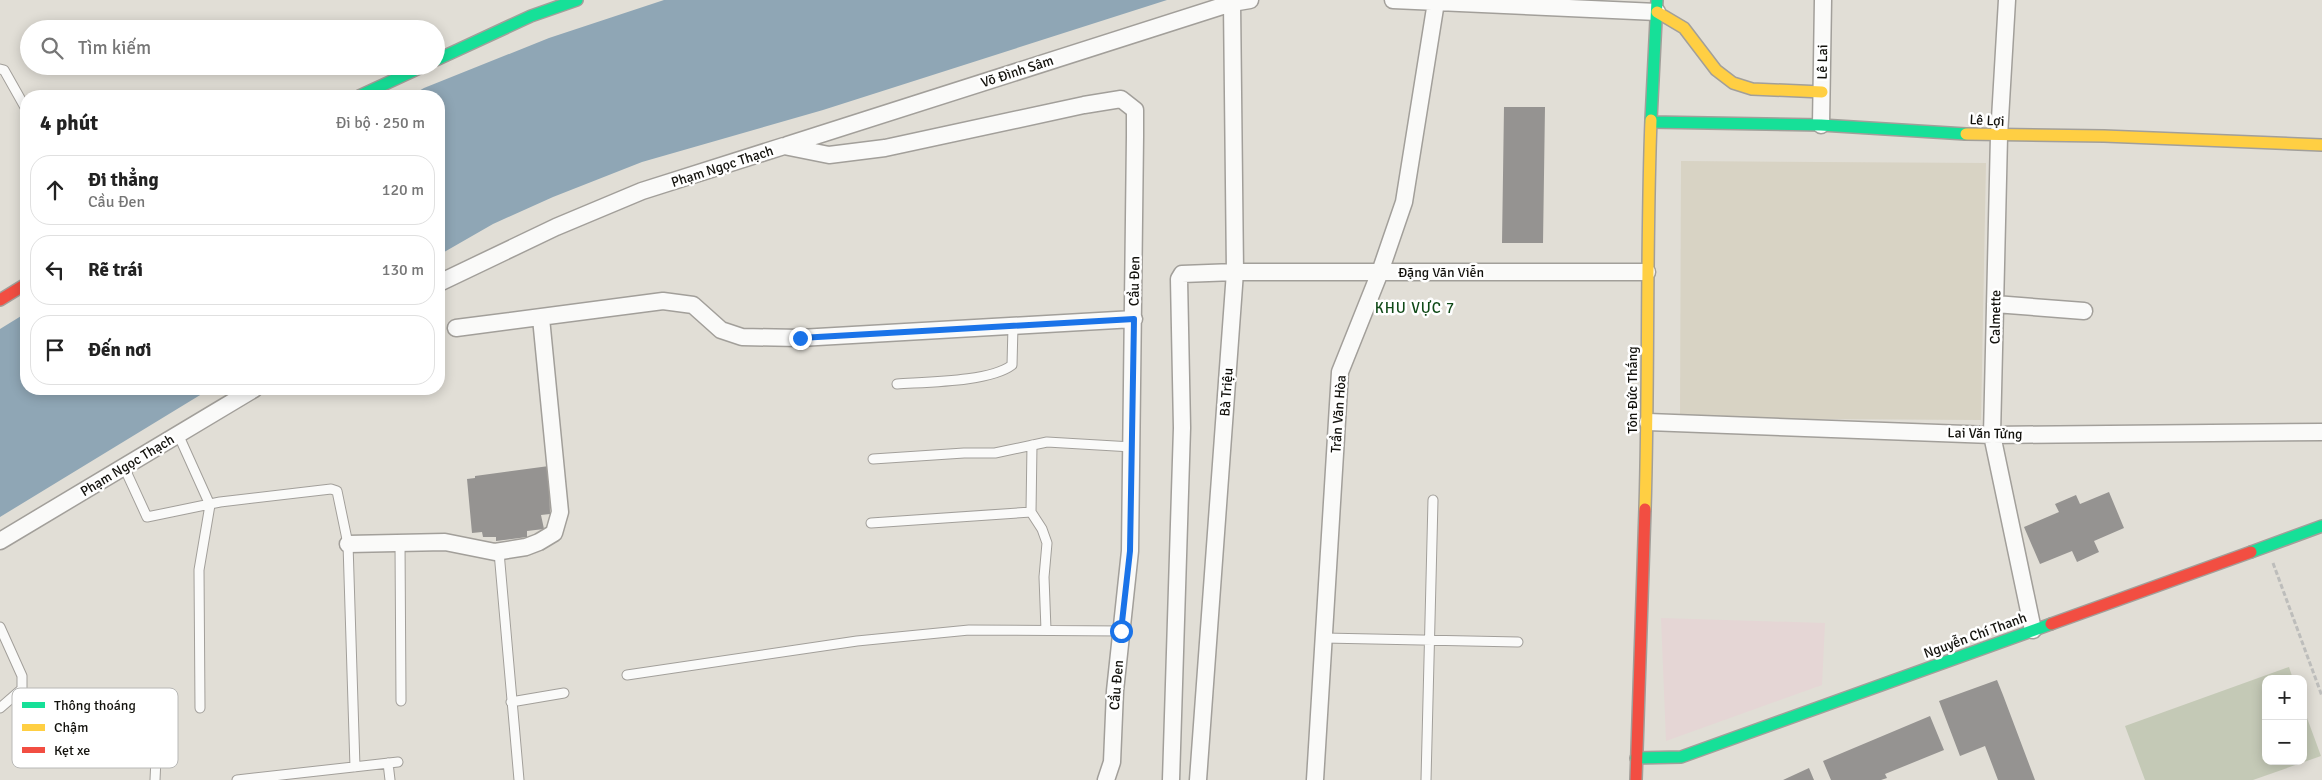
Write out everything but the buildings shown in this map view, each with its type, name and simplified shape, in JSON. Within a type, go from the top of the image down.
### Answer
[{"type":"main road","points":[[445,56],[531,16],[577,0]]},
{"type":"main road","points":[[1657,6],[1684,28],[1716,70],[1733,83],[1752,89],[1822,92]]},
{"type":"main road","name":"Tôn Đức Thắng","points":[[1636,780],[1648,422],[1647,272],[1651,122],[1657,6]]},
{"type":"main road","points":[[373,90],[405,75]]},
{"type":"main road","name":"Lê Lợi","points":[[1651,122],[1822,125],[1999,136],[2104,136],[2322,145]]},
{"type":"main road","points":[[0,300],[20,288]]},
{"type":"main road","name":"Nguyễn Chí Thanh","points":[[1636,758],[1681,757],[2322,526]]},
{"type":"street","name":"Võ Đình Sâm","points":[[784,146],[1232,3],[1250,0]]},
{"type":"street","points":[[1393,0],[1657,6]]},
{"type":"street","name":"Lê Lai","points":[[1822,125],[1823,0]]},
{"type":"street","name":"Calmette","points":[[2007,0],[1999,136],[1992,434],[2033,630]]},
{"type":"street","name":"Trần Văn Hòa","points":[[1315,780],[1340,372],[1380,272],[1404,202],[1436,2]]},
{"type":"street","name":"Bà Triệu","points":[[1198,780],[1235,272],[1232,3]]},
{"type":"street","name":"Phạm Ngọc Thạch","points":[[445,280],[556,227],[642,191],[784,146],[829,155],[885,148],[1112,100],[1122,99],[1135,110]]},
{"type":"street","name":"Cầu Đen","points":[[1106,780],[1112,762],[1115,691],[1130,551],[1135,110]]},
{"type":"street","name":"Đặng Văn Viễn","points":[[1171,780],[1182,428],[1179,279],[1182,274],[1190,272],[1647,272]]},
{"type":"street","points":[[456,328],[663,301],[693,305],[722,330],[742,337],[800,338],[1134,319]]},
{"type":"street","points":[[1995,304],[2084,311]]},
{"type":"street","points":[[348,544],[445,542],[499,552],[526,547],[539,542],[554,532],[560,512],[541,318]]},
{"type":"street","name":"Phạm Ngọc Thạch","points":[[0,541],[244,395]]},
{"type":"street","name":"Lai Văn Tửng","points":[[1648,422],[1992,434],[2322,432]]},
{"type":"lane","points":[[0,69],[4,70],[20,98]]},
{"type":"lane","points":[[897,384],[992,375],[1008,369],[1012,366],[1014,350],[1013,326]]},
{"type":"lane","points":[[178,434],[210,504],[199,570],[200,708]]},
{"type":"lane","points":[[874,459],[964,453],[995,453],[1047,442],[1132,446]]},
{"type":"lane","points":[[1032,445],[1031,512],[1042,529],[1047,543],[1044,577],[1046,630]]},
{"type":"lane","points":[[124,467],[147,517],[210,504],[330,489],[337,491],[348,544],[355,767]]},
{"type":"lane","points":[[1426,780],[1432,500]]},
{"type":"lane","points":[[871,523],[1031,512]]},
{"type":"lane","points":[[400,543],[401,701]]},
{"type":"lane","points":[[499,552],[519,780]]},
{"type":"lane","points":[[0,627],[22,676],[22,688]]},
{"type":"lane","points":[[627,675],[857,641],[970,630],[1121,631]]},
{"type":"lane","points":[[1324,638],[1518,642]]},
{"type":"lane","points":[[511,702],[564,693]]},
{"type":"lane","points":[[0,708],[12,698]]},
{"type":"lane","points":[[237,780],[398,762]]},
{"type":"lane","points":[[388,763],[390,780]]},
{"type":"path","points":[[2266,546],[2322,696]]},
{"type":"shaded area","points":[[1681,161],[1986,163],[1981,420],[1680,418]]},
{"type":"shaded area","points":[[1661,618],[1825,623],[1822,685],[1666,741]]},
{"type":"green space","points":[[2289,667],[2292,675],[2267,675]]},
{"type":"green space","points":[[2262,677],[2262,765],[2296,765],[2253,780],[2145,780],[2125,726]]},
{"type":"green space","points":[[2307,718],[2321,756],[2307,761]]},
{"type":"water","points":[[664,0],[1167,0],[823,110],[642,162],[553,197],[493,224],[445,252],[445,90],[420,90],[549,38]]},
{"type":"water","points":[[20,317],[20,395],[200,395],[0,517],[0,329]]},
{"type":"traffic: fast","points":[[445,56],[531,16],[577,0]]},
{"type":"traffic: fast","points":[[1651,120],[1657,0]]},
{"type":"traffic: fast","points":[[372,90],[404,75]]},
{"type":"traffic: fast","points":[[1651,122],[1821,125],[1966,134]]},
{"type":"traffic: fast","points":[[2251,552],[2322,526]]},
{"type":"traffic: fast","points":[[1636,758],[1681,757],[2051,624]]},
{"type":"traffic: slow","points":[[1657,12],[1684,28],[1716,70],[1733,83],[1752,89],[1822,92]]},
{"type":"traffic: slow","points":[[1645,509],[1651,120]]},
{"type":"traffic: slow","points":[[1966,134],[2104,136],[2322,145]]},
{"type":"traffic: jam","points":[[0,300],[20,288]]},
{"type":"traffic: jam","points":[[1636,780],[1645,509]]},
{"type":"traffic: jam","points":[[2051,624],[2251,552]]},
{"type":"district","name":"KHU VỰC 7","points":[[1415,308]]},
{"type":"route","points":[[800,338],[1134,319],[1130,551],[1121,631]]}]
